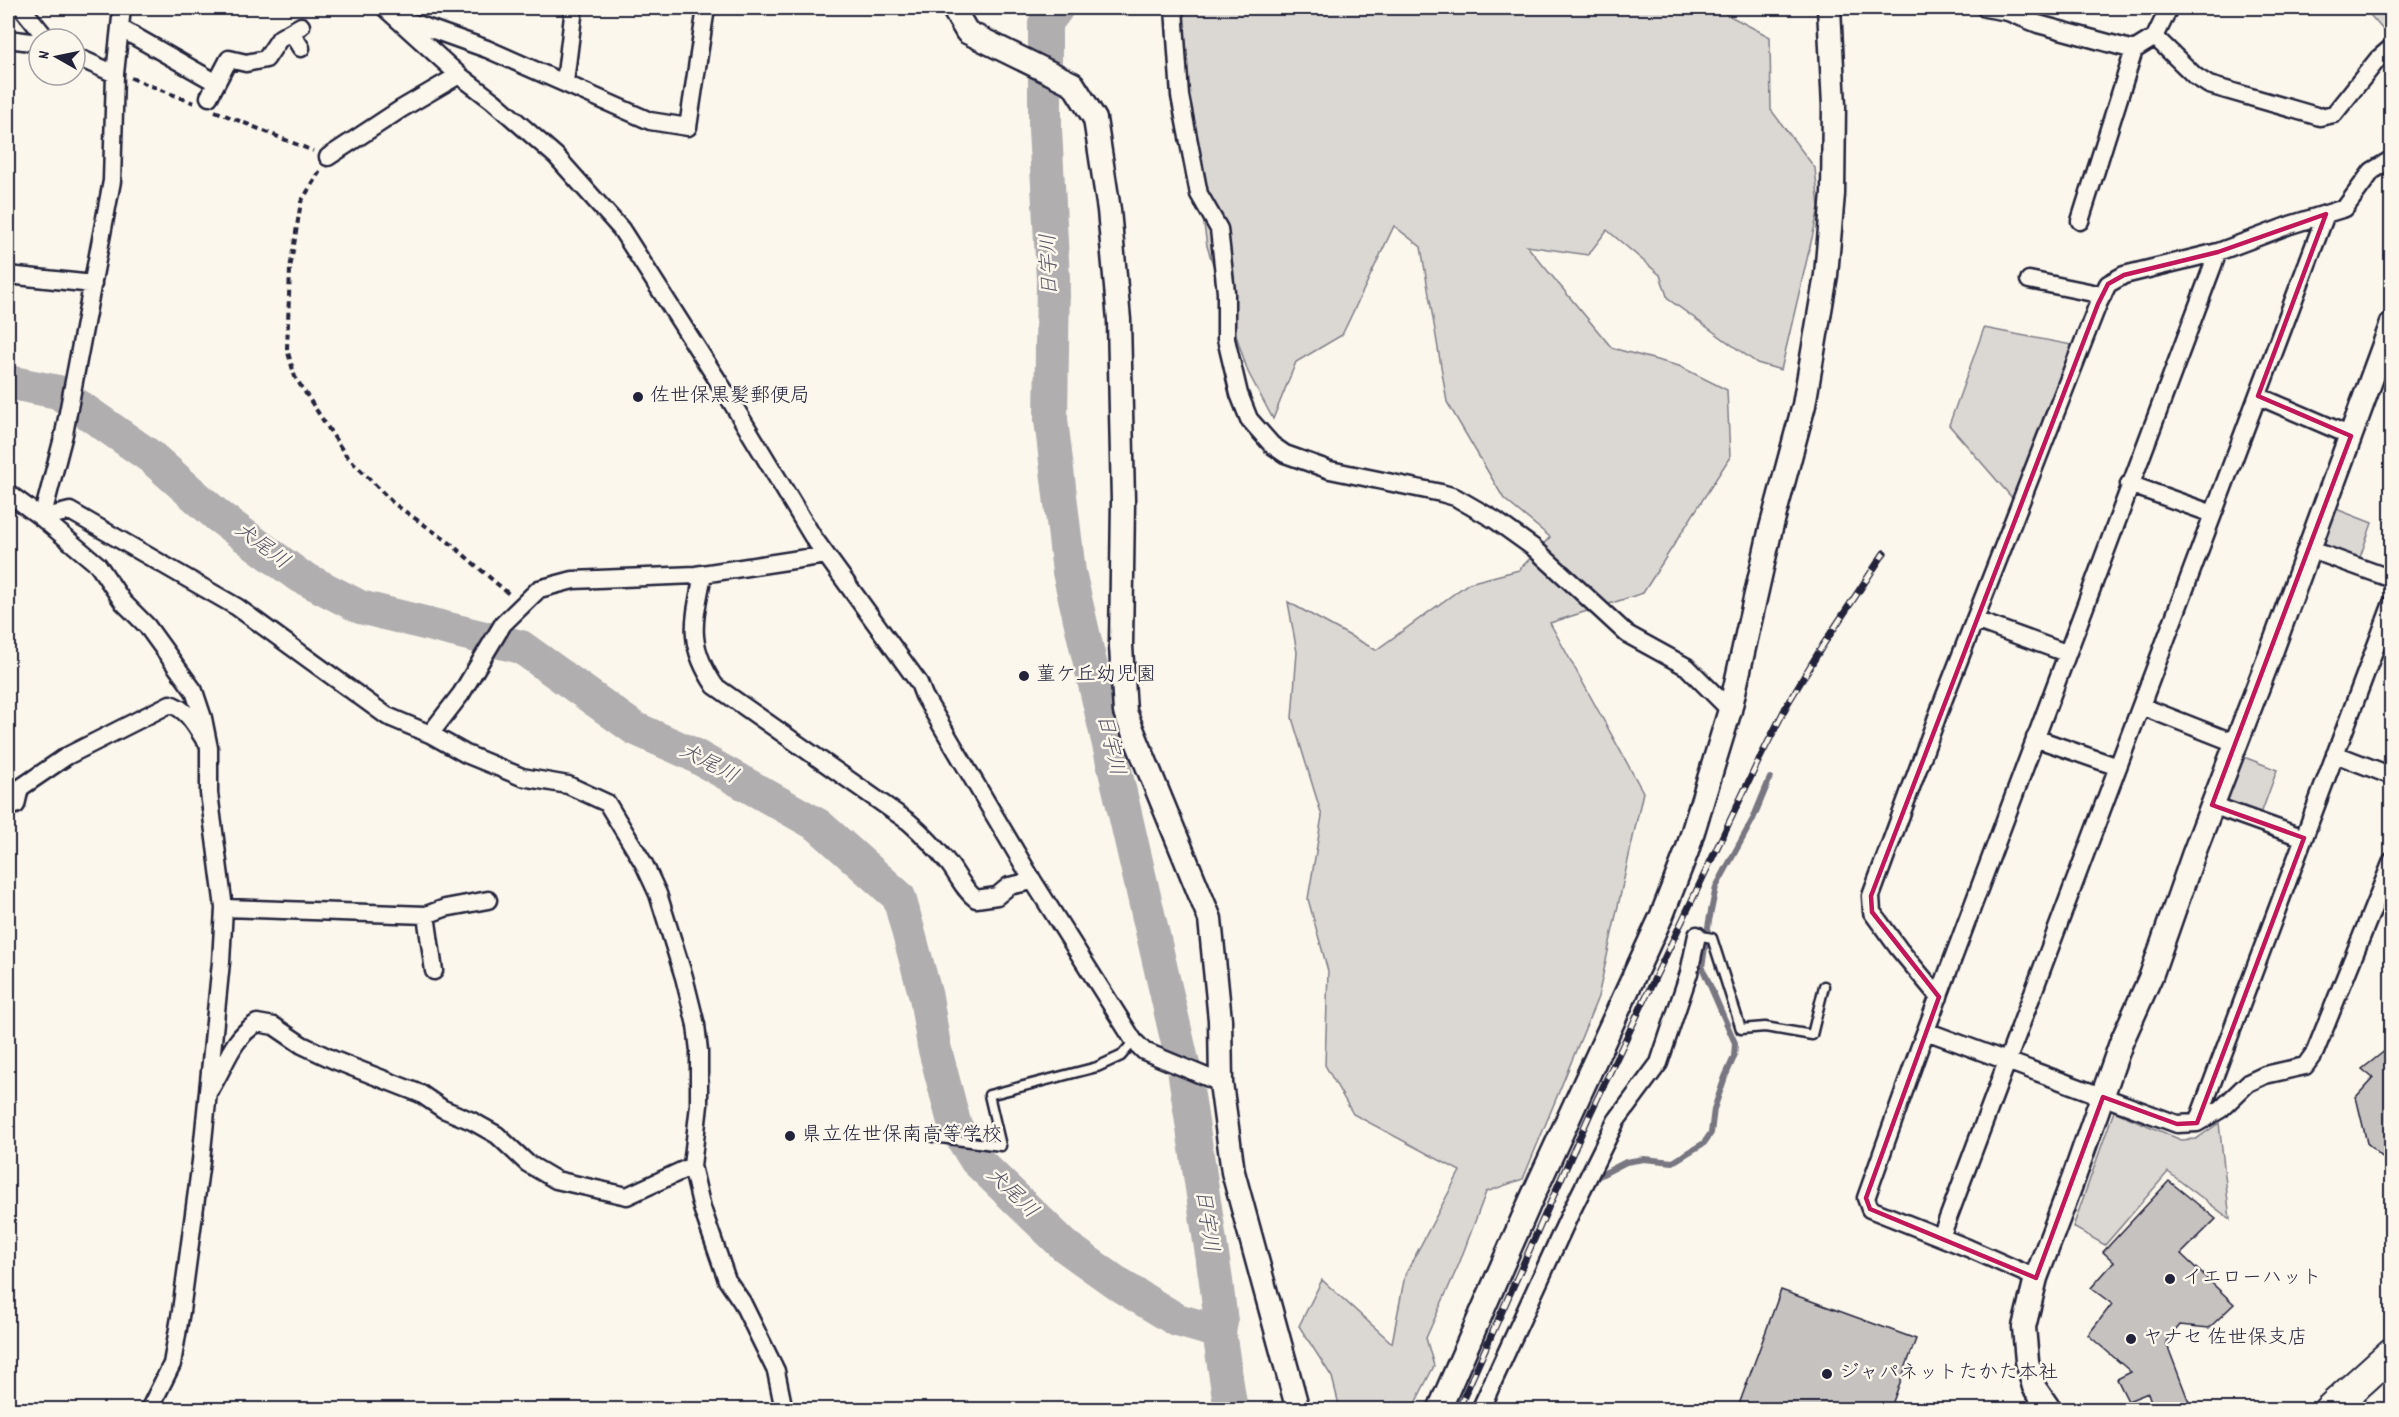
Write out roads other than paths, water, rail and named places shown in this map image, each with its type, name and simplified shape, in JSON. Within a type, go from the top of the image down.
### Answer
[{"type":"highway","points":[[2329,1410],[2391,1353]]},
{"type":"street","points":[[22,8],[37,27]]},
{"type":"street","points":[[42,518],[64,434],[112,181],[115,74],[122,8]]},
{"type":"street","points":[[565,82],[574,8]]},
{"type":"street","points":[[390,12],[488,49],[650,121],[688,127],[706,8]]},
{"type":"street","points":[[953,8],[967,32],[1073,84],[1095,119],[1109,210],[1119,320],[1123,501],[1121,646],[1125,711],[1210,919],[1220,1020],[1214,1080],[1233,1172],[1298,1410]]},
{"type":"street","points":[[1173,8],[1180,96],[1199,194],[1219,230],[1226,292],[1226,339],[1239,394],[1249,419],[1272,445],[1285,454],[1330,470],[1448,495],[1495,520],[1534,548],[1627,634],[1688,667],[1730,710]]},
{"type":"street","points":[[1439,1410],[1530,1202],[1662,915],[1688,852],[1730,710],[1770,531],[1804,405],[1826,275],[1833,194],[1834,106],[1829,8]]},
{"type":"street","points":[[1985,8],[2008,12],[2038,24],[2134,50]]},
{"type":"street","points":[[2080,221],[2134,50],[2156,37],[2169,8]]},
{"type":"street","points":[[390,12],[459,75],[493,101],[556,156],[621,229],[729,398],[813,537],[919,683],[924,696],[1033,881],[1139,1046],[1214,1080]]},
{"type":"street","points":[[120,28],[209,98],[229,59],[246,63],[266,60],[280,39],[296,29],[302,48]]},
{"type":"street","points":[[2156,37],[2195,76],[2209,85],[2320,117],[2334,114],[2378,59],[2391,47]]},
{"type":"street","points":[[8,39],[27,41]]},
{"type":"street","points":[[87,61],[115,74]]},
{"type":"street","points":[[328,157],[401,109],[459,75]]},
{"type":"street","points":[[1939,997],[1872,912],[1871,896],[1975,620],[2108,284],[2124,275],[2218,252],[2345,208],[2372,171],[2391,159]]},
{"type":"street","points":[[1941,1237],[2326,214]]},
{"type":"street","points":[[2036,1278],[1870,1209],[1866,1198],[2066,653],[2218,252]]},
{"type":"street","points":[[8,275],[93,284]]},
{"type":"street","points":[[2029,280],[2103,295]]},
{"type":"street","points":[[2050,1410],[2034,1387],[2027,1362],[2024,1327],[2036,1278],[2121,1043],[2151,976],[2391,323]]},
{"type":"street","points":[[2258,396],[2351,436]]},
{"type":"street","points":[[2129,484],[2213,514]]},
{"type":"street","points":[[8,494],[42,518],[98,565],[123,602],[147,626],[194,691],[203,718],[209,748],[209,793],[224,908],[221,962],[198,1184],[172,1364],[149,1410]]},
{"type":"street","points":[[42,518],[70,511],[80,516],[237,607],[387,716],[430,734],[466,754],[522,777],[568,785],[607,802],[644,864],[658,894],[684,977],[696,1026],[699,1105],[692,1166],[702,1208],[727,1280],[742,1302],[776,1371],[784,1410]]},
{"type":"street","points":[[2308,549],[2391,579]]},
{"type":"street","points":[[430,734],[461,694],[503,624],[539,589],[573,580],[703,574],[826,555]]},
{"type":"street","points":[[703,574],[694,637],[701,666],[715,686],[909,822],[933,844],[951,867],[965,891],[976,898],[997,896],[1009,886],[1033,881]]},
{"type":"street","points":[[2197,1123],[2391,603]]},
{"type":"street","points":[[1975,620],[2066,653]]},
{"type":"street","points":[[8,801],[16,804],[20,788],[67,756],[170,704],[179,707],[193,721],[209,748]]},
{"type":"street","points":[[2141,706],[2235,743]]},
{"type":"street","points":[[2035,738],[2118,767]]},
{"type":"street","points":[[2335,754],[2391,776]]},
{"type":"street","points":[[2212,805],[2304,838]]},
{"type":"street","points":[[1926,1031],[2177,1124],[2197,1123],[2221,1109],[2248,1083],[2265,1075],[2305,1066],[2319,1042],[2391,861]]},
{"type":"street","points":[[224,908],[426,915],[444,908],[488,900]]},
{"type":"street","points":[[426,915],[434,971]]},
{"type":"street","points":[[1480,1410],[1571,1212],[1616,1121],[1659,1063],[1689,973],[1705,937]]},
{"type":"street","points":[[208,1091],[221,1074],[232,1048],[243,1032],[256,1023],[274,1026],[302,1045],[323,1055],[421,1094],[442,1109],[472,1121],[497,1135],[527,1163],[556,1180],[627,1196],[692,1166]]},
{"type":"lane","points":[[1705,937],[1741,1029],[1765,1028],[1812,1035],[1824,986]]},
{"type":"lane","points":[[933,1137],[1001,1146],[989,1095],[1097,1067],[1139,1046]]},
{"type":"waterway","name":"日宇川","points":[[1057,8],[1045,24],[1045,129],[1053,279],[1051,419],[1069,572],[1184,1069],[1216,1281],[1221,1322],[1219,1332],[1231,1410]]},
{"type":"waterway","name":"犬尾川","points":[[8,382],[58,392],[151,457],[218,516],[298,575],[360,607],[521,647],[634,728],[690,753],[818,825],[899,897],[926,997],[934,1046],[955,1126],[976,1160],[1065,1246],[1121,1286],[1177,1320],[1219,1332]]},
{"type":"waterway","points":[[1594,1183],[1597,1177],[1626,1162],[1644,1159],[1673,1162],[1704,1143],[1711,1133],[1714,1109],[1734,1057],[1735,1043],[1702,967],[1709,921],[1716,887],[1753,819],[1770,778]]},
{"type":"railway","points":[[1458,1410],[1590,1114],[1757,764],[1788,703],[1884,553]]},
{"type":"place","name":"佐世保黒髪郵便局","points":[[638,397]]},
{"type":"place","name":"菫ケ丘幼児園","points":[[1024,676]]},
{"type":"place","name":"県立佐世保南高等学校","points":[[790,1136]]},
{"type":"place","name":"イエローハット","points":[[2170,1279]]},
{"type":"place","name":"ヤナセ 佐世保支店","points":[[2131,1339]]},
{"type":"place","name":"ジャパネットたかた本社","points":[[1827,1374]]}]
